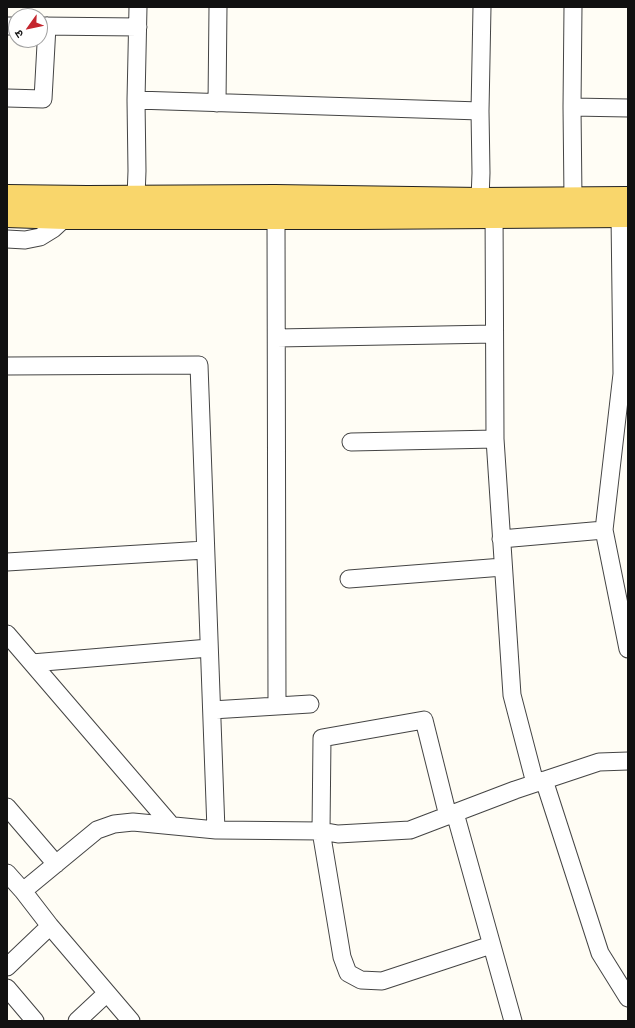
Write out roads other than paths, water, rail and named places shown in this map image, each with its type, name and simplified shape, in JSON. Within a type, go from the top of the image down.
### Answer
[{"type":"main road","points":[[14,196],[275,196],[625,210]]},
{"type":"main road","points":[[16,217],[358,218],[573,198],[625,210]]},
{"type":"street","points":[[136,197],[138,7]]},
{"type":"street","points":[[217,103],[218,7]]},
{"type":"street","points":[[482,7],[480,111],[481,174],[489,205],[494,334],[495,439],[512,695],[539,782],[600,953],[628,998]]},
{"type":"street","points":[[573,7],[573,198]]},
{"type":"street","points":[[48,26],[138,27]]},
{"type":"street","points":[[7,98],[43,99],[43,48]]},
{"type":"street","points":[[136,100],[480,111]]},
{"type":"street","points":[[572,107],[628,108]]},
{"type":"street","points":[[625,210],[622,374],[604,530],[628,649]]},
{"type":"street","points":[[7,240],[25,240],[40,236],[53,229],[65,218]]},
{"type":"street","points":[[276,218],[277,706]]},
{"type":"street","points":[[277,338],[494,334]]},
{"type":"street","points":[[7,366],[199,365],[216,830]]},
{"type":"street","points":[[351,442],[495,439]]},
{"type":"street","points":[[501,539],[604,530]]},
{"type":"street","points":[[7,562],[205,550]]},
{"type":"street","points":[[349,579],[503,567]]},
{"type":"street","points":[[7,634],[170,825]]},
{"type":"street","points":[[32,664],[209,648]]},
{"type":"street","points":[[212,710],[310,704]]},
{"type":"street","points":[[491,945],[382,980],[361,980],[348,973],[342,957],[321,831],[322,738],[424,720],[451,814],[491,945],[513,1021]]},
{"type":"street","points":[[23,891],[97,830],[114,824],[133,822],[216,830],[321,831],[338,834],[410,830],[539,782],[599,762],[628,761]]},
{"type":"street","points":[[7,807],[56,864]]},
{"type":"street","points":[[7,873],[131,1021]]},
{"type":"street","points":[[7,967],[50,926]]},
{"type":"street","points":[[7,988],[35,1021]]},
{"type":"street","points":[[77,1021],[108,993]]}]
